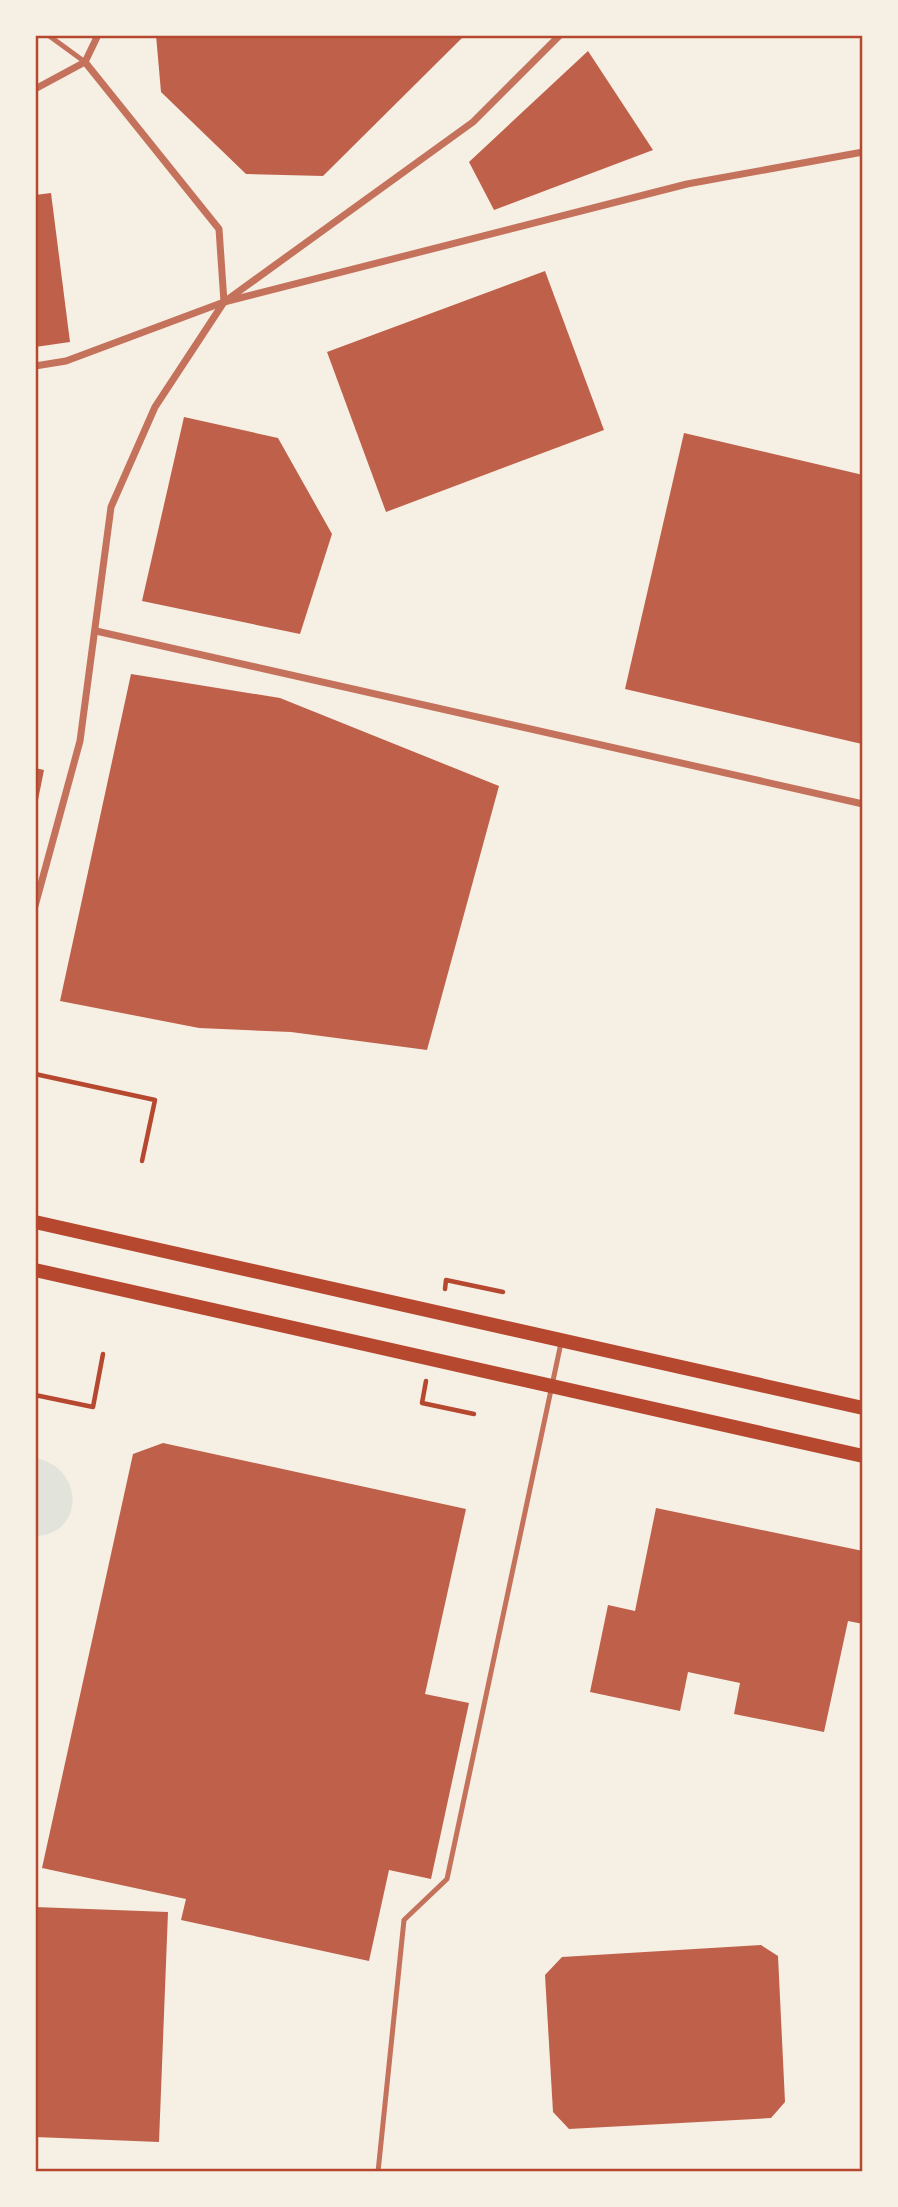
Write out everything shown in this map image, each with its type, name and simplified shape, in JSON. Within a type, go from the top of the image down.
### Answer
[{"type":"main road","points":[[35,1223],[863,1408]]},
{"type":"main road","points":[[35,1270],[863,1456]]},
{"type":"street","points":[[35,89],[85,62],[98,35]]},
{"type":"street","points":[[35,906],[80,741],[111,507],[155,407],[224,302],[473,122],[560,35]]},
{"type":"street","points":[[85,62],[219,229],[224,302]]},
{"type":"street","points":[[35,366],[66,361],[224,302],[687,184],[863,152]]},
{"type":"street","points":[[96,631],[863,804]]},
{"type":"lane","points":[[48,35],[85,62]]},
{"type":"lane","points":[[377,2172],[404,1920],[447,1879],[561,1340]]},
{"type":"path","points":[[35,1074],[155,1100],[142,1160]]},
{"type":"path","points":[[35,1395],[93,1407],[103,1354]]},
{"type":"path","points":[[431,1359],[422,1404],[474,1414]]},
{"type":"shaded area","points":[[35,1458],[51,1464],[63,1474],[70,1486],[72,1500],[70,1513],[63,1525],[51,1533],[35,1536]]},
{"type":"building","points":[[156,35],[465,35],[323,176],[246,174],[161,92]]},
{"type":"building","points":[[588,51],[653,150],[494,210],[469,162]]},
{"type":"building","points":[[51,193],[70,342],[35,347],[35,195]]},
{"type":"building","points":[[545,271],[604,430],[386,512],[327,352]]},
{"type":"building","points":[[184,417],[278,438],[332,534],[300,634],[142,601]]},
{"type":"building","points":[[684,433],[863,475],[862,744],[625,689]]},
{"type":"building","points":[[131,674],[280,698],[499,786],[427,1050],[291,1032],[199,1028],[60,1001]]},
{"type":"building","points":[[35,768],[44,770],[36,810],[35,810]]},
{"type":"building","points":[[163,1443],[466,1509],[425,1694],[469,1703],[431,1879],[389,1870],[369,1961],[181,1920],[186,1899],[42,1868],[133,1454]]},
{"type":"building","points":[[656,1508],[863,1551],[863,1624],[848,1621],[824,1732],[734,1714],[740,1683],[688,1672],[680,1711],[590,1692],[608,1605],[635,1611]]},
{"type":"building","points":[[35,1907],[168,1912],[159,2142],[35,2137]]},
{"type":"building","points":[[761,1945],[778,1956],[785,2102],[771,2118],[569,2129],[553,2112],[545,1975],[562,1957]]}]
